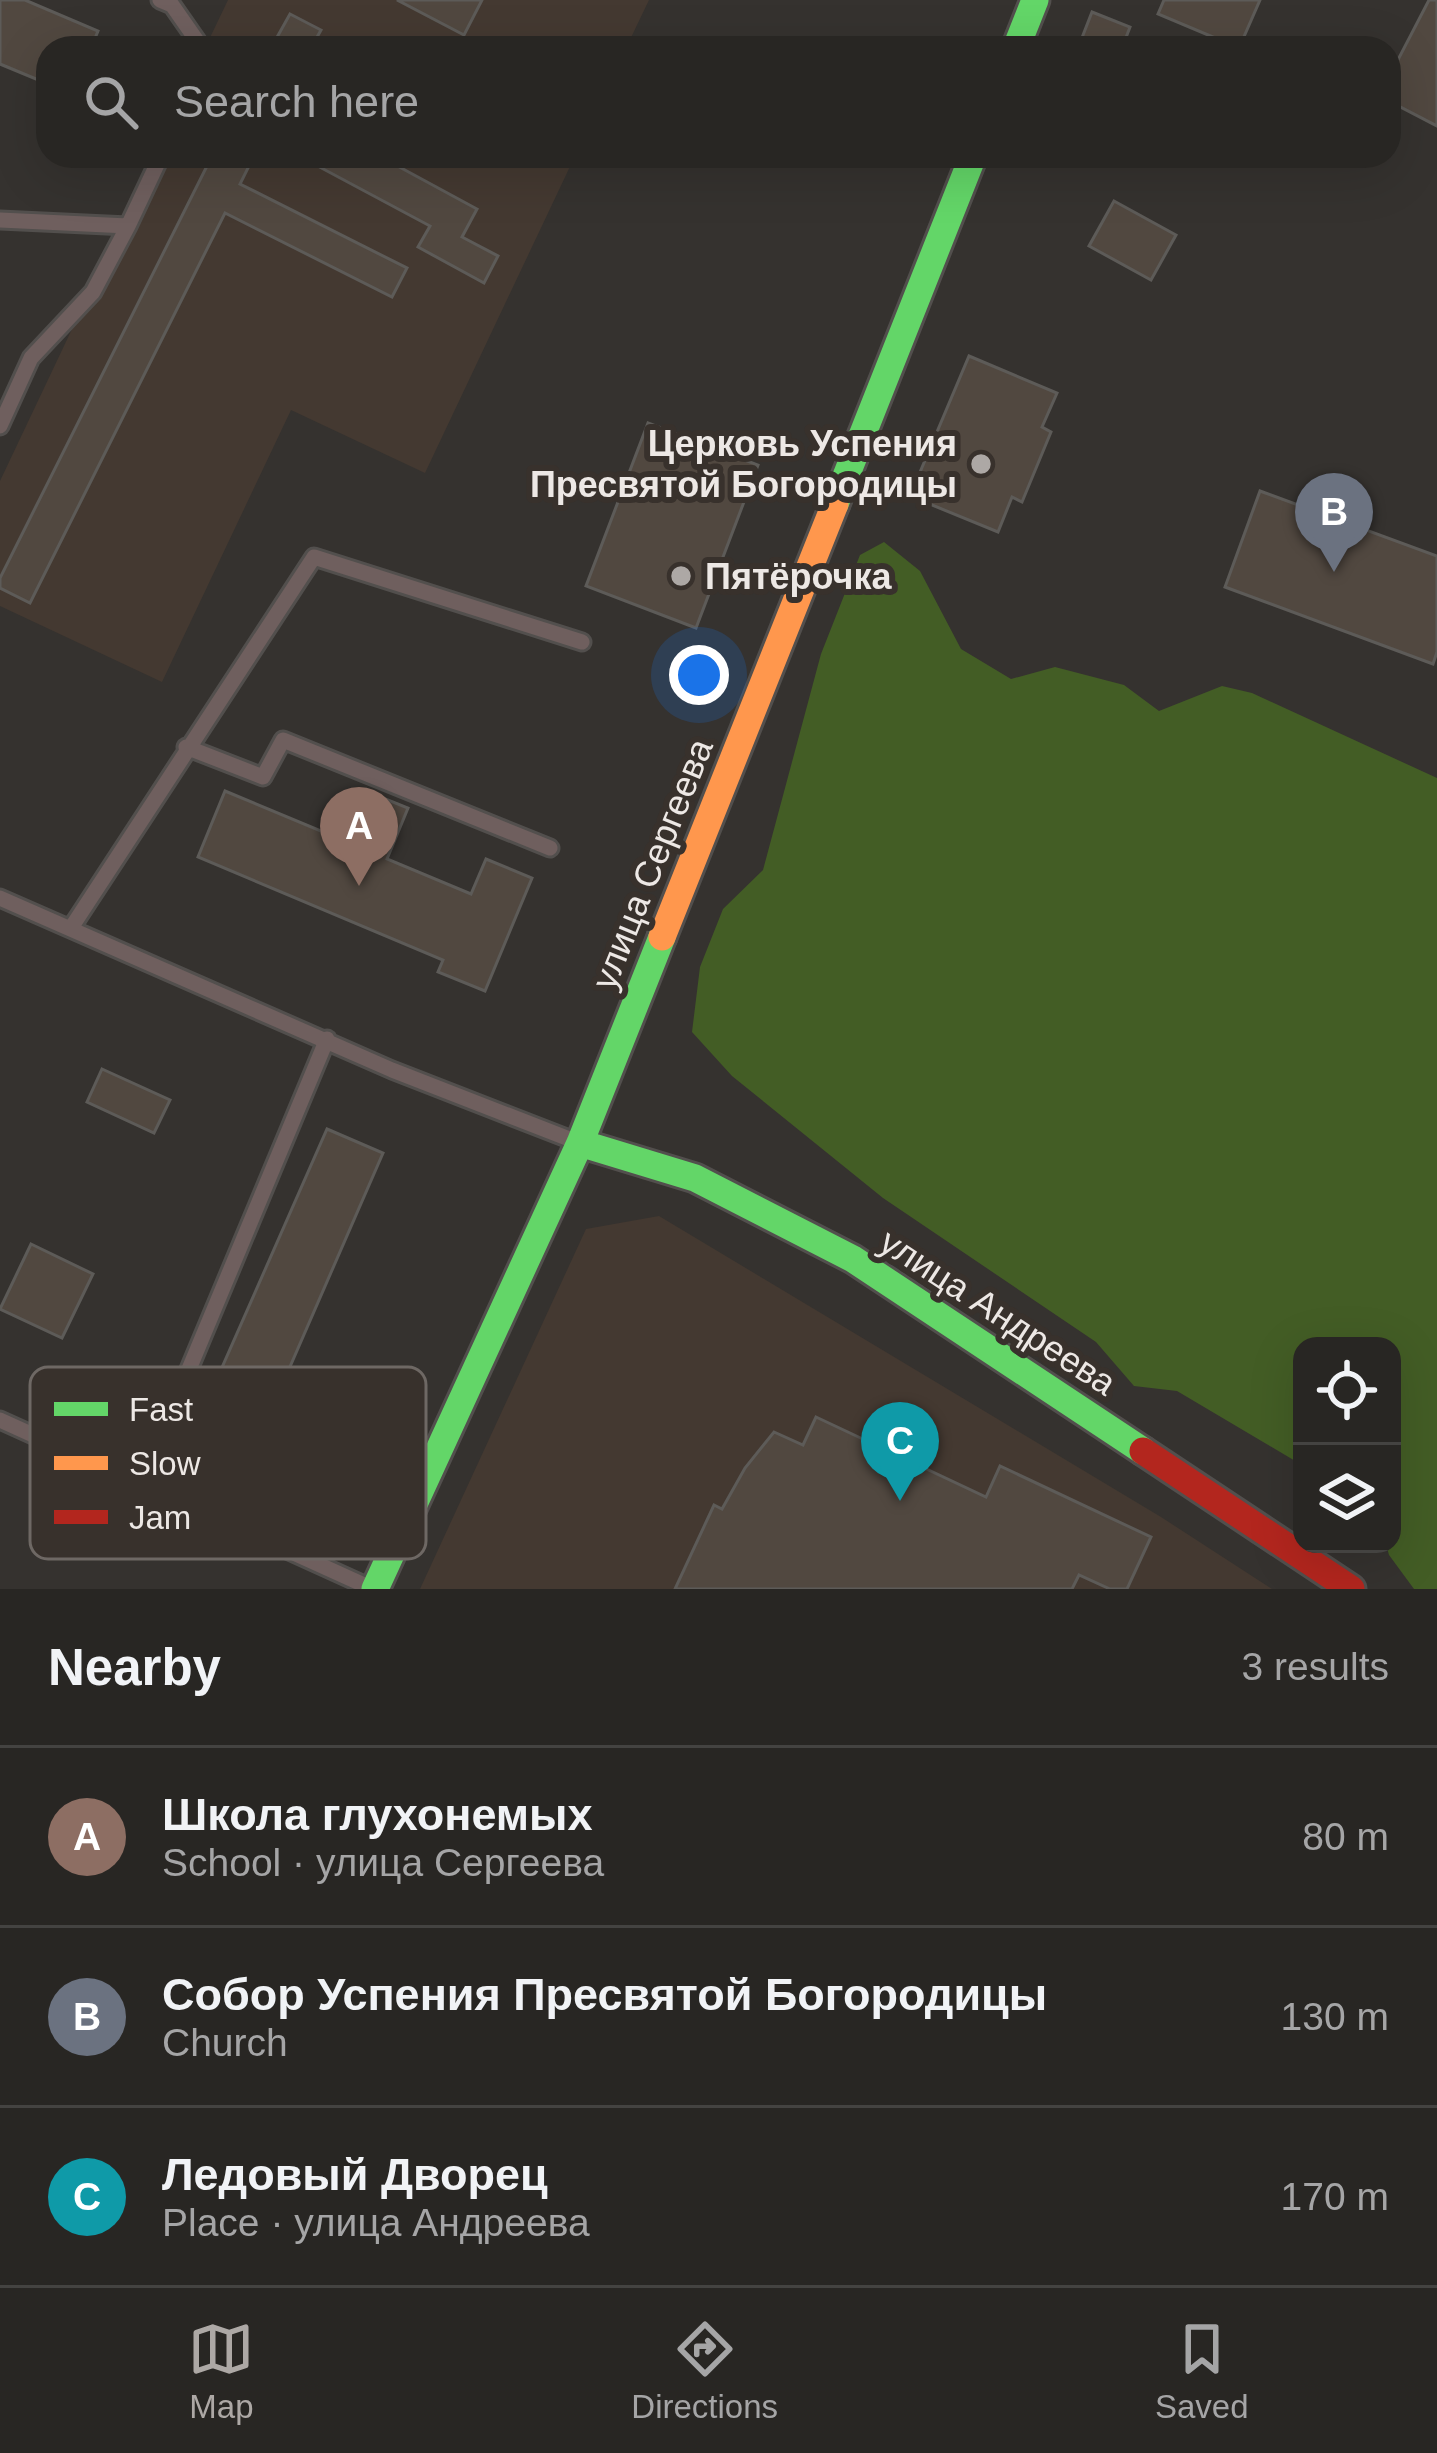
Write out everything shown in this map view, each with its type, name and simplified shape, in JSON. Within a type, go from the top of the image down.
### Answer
[{"type":"main road","points":[[1021,36],[1035,0]]},
{"type":"main road","name":"улица Сергеева","points":[[426,1476],[580,1143],[968,168]]},
{"type":"main road","name":"улица Андреева","points":[[580,1143],[695,1178],[853,1259],[1351,1589]]},
{"type":"main road","name":"улица Сергеева","points":[[374,1589],[388,1559]]},
{"type":"lane","points":[[160,0],[172,5],[194,36]]},
{"type":"lane","points":[[0,425],[32,358],[93,292],[155,168]]},
{"type":"lane","points":[[0,220],[128,226]]},
{"type":"lane","points":[[71,928],[314,556],[582,642]]},
{"type":"lane","points":[[186,747],[262,777],[283,740],[550,848]]},
{"type":"lane","points":[[0,898],[392,1070],[580,1143]]},
{"type":"lane","points":[[190,1367],[327,1039]]},
{"type":"lane","points":[[0,1420],[30,1434]]},
{"type":"lane","points":[[307,1559],[374,1589]]},
{"type":"shaded area","points":[[228,0],[649,0],[632,36],[211,36]]},
{"type":"shaded area","points":[[148,168],[569,168],[425,473],[291,410],[162,682],[0,606],[0,481]]},
{"type":"shaded area","points":[[659,1216],[1161,1517],[1272,1589],[420,1589],[586,1229]]},
{"type":"green space","points":[[884,542],[920,571],[961,649],[1011,679],[1055,667],[1124,685],[1159,711],[1222,686],[1252,693],[1437,778],[1437,1589],[1414,1589],[1388,1553],[1401,1553],[1401,1337],[1293,1337],[1293,1460],[1177,1391],[1134,1386],[1096,1342],[883,1198],[732,1076],[692,1032],[700,967],[723,909],[763,870],[821,654],[860,555]]},
{"type":"building","points":[[0,0],[25,0],[98,31],[96,36],[36,36],[36,79],[0,64]]},
{"type":"building","points":[[397,0],[482,0],[464,35]]},
{"type":"building","points":[[1164,0],[1260,0],[1244,36],[1210,36],[1158,14]]},
{"type":"building","points":[[1429,0],[1437,0],[1437,126],[1401,107],[1401,54]]},
{"type":"building","points":[[1092,12],[1130,27],[1127,36],[1083,36]]},
{"type":"building","points":[[290,14],[321,30],[318,36],[278,36]]},
{"type":"building","points":[[206,168],[248,168],[240,184],[407,268],[392,297],[225,213],[30,603],[0,588],[0,578]]},
{"type":"building","points":[[321,168],[401,168],[477,209],[462,237],[498,256],[484,283],[418,247],[430,226]]},
{"type":"building","points":[[1114,201],[1176,235],[1151,280],[1089,246]]},
{"type":"building","name":"Церковь Успения Пресвятой Богородицы","points":[[969,356],[1057,393],[1042,427],[1051,432],[1022,502],[1012,497],[998,532],[910,496]]},
{"type":"building","points":[[648,423],[758,465],[696,628],[586,586]]},
{"type":"building","points":[[1260,491],[1437,556],[1433,664],[1225,587]]},
{"type":"building","points":[[225,791],[352,844],[373,794],[408,808],[387,859],[471,894],[486,859],[532,878],[485,991],[438,972],[443,960],[198,857]]},
{"type":"building","points":[[102,1069],[170,1100],[154,1133],[87,1102]]},
{"type":"building","points":[[327,1129],[383,1153],[290,1367],[222,1367]]},
{"type":"building","points":[[31,1244],[93,1274],[62,1338],[0,1309]]},
{"type":"building","points":[[816,1417],[986,1497],[1000,1466],[1151,1537],[1127,1589],[1110,1589],[1079,1575],[1072,1589],[675,1589],[714,1505],[722,1509],[745,1468],[774,1432],[803,1445]]},
{"type":"traffic: fast","points":[[1021,36],[1035,0]]},
{"type":"traffic: fast","points":[[835,504],[968,168]]},
{"type":"traffic: fast","points":[[426,1478],[580,1143],[662,937]]},
{"type":"traffic: fast","points":[[580,1143],[695,1178],[853,1259],[1143,1451]]},
{"type":"traffic: fast","points":[[375,1589],[389,1559]]},
{"type":"traffic: slow","points":[[662,937],[835,504]]},
{"type":"traffic: jam","points":[[1143,1451],[1351,1589]]},
{"type":"place","name":"Церковь Успения Пресвятой Богородицы","points":[[981,464]]},
{"type":"place","name":"Собор Успения Пресвятой Богородицы","points":[[1334,572]]},
{"type":"place","name":"Пятёрочка","points":[[681,576]]},
{"type":"place","name":"Школа глухонемых","points":[[359,886]]},
{"type":"place","name":"Ледовый Дворец","points":[[900,1501]]}]
